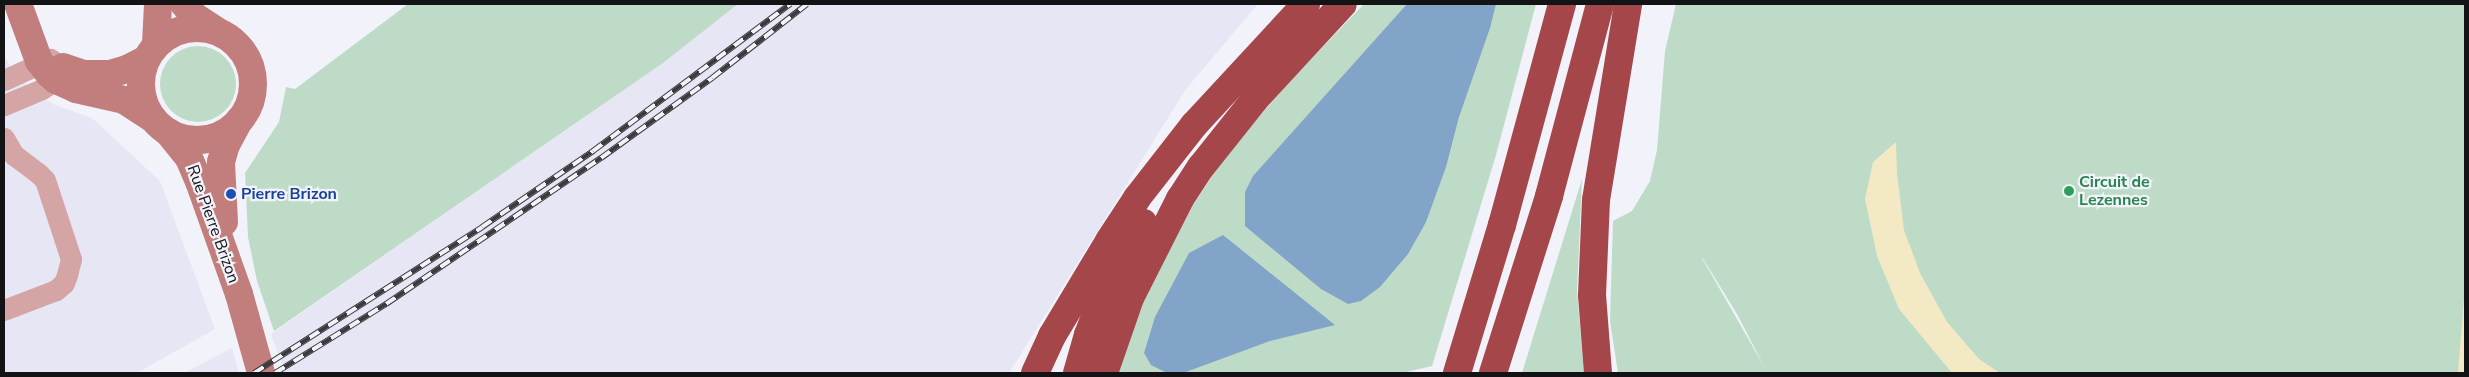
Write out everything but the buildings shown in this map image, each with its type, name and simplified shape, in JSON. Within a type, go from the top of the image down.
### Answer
[{"type":"highway","points":[[1034,373],[1052,336],[1109,241],[1138,198],[1194,125],[1306,4]]},
{"type":"highway","points":[[1077,373],[1088,335],[1107,285],[1127,247],[1157,200],[1235,103],[1326,4]]},
{"type":"highway","points":[[1104,373],[1130,298],[1180,199],[1201,167],[1255,99],[1343,4]]},
{"type":"highway","points":[[1457,373],[1502,224],[1562,4]]},
{"type":"highway","points":[[1493,373],[1549,196],[1600,4]]},
{"type":"highway","points":[[1598,373],[1592,295],[1595,208],[1628,4]]},
{"type":"main road","points":[[18,4],[29,33],[53,68],[76,89],[124,100],[160,125],[188,140],[202,140],[223,134],[240,120],[251,100],[253,85],[251,70],[246,56],[236,43],[194,16],[184,4]]},
{"type":"main road","points":[[158,4],[151,52],[140,88],[144,104],[160,125]]},
{"type":"main road","points":[[53,68],[83,74],[110,74],[151,52],[174,32],[188,28],[217,31]]},
{"type":"main road","name":"Rue Pierre Brizon","points":[[239,294],[222,208],[220,172],[226,145],[240,120]]},
{"type":"main road","name":"Rue Pierre Brizon","points":[[160,125],[182,148],[194,168],[239,294],[261,373]]},
{"type":"street","points":[[4,80],[53,68]]},
{"type":"street","points":[[4,105],[42,89],[53,68]]},
{"type":"street","points":[[4,138],[14,155],[40,174],[45,180],[71,259],[64,283],[56,290],[4,310]]},
{"type":"shaded area","points":[[738,4],[1258,4],[1186,89],[1009,373],[285,373],[271,334],[663,63]]},
{"type":"shaded area","points":[[4,56],[13,71],[35,93],[55,105],[92,118],[160,181],[215,329],[137,373],[4,373]]},
{"type":"shaded area","points":[[232,348],[239,373],[184,373]]},
{"type":"green space","points":[[408,4],[738,4],[663,63],[274,331],[257,281],[248,237],[245,173],[279,122],[286,87],[295,89]]},
{"type":"green space","points":[[1364,4],[1536,4],[1496,155],[1432,366],[1402,373],[1117,373],[1143,302],[1176,231],[1226,155],[1288,83]]},
{"type":"green space","name":"Circuit de Lezennes","points":[[1676,4],[2465,4],[2465,373],[1618,373],[1610,321],[1613,221],[1632,211],[1650,181],[1657,150],[1665,51]],"holes":[[[1702,257],[1737,314],[1765,368]]]},
{"type":"green space","points":[[198,46],[213,49],[225,57],[233,69],[236,84],[233,99],[225,111],[213,119],[198,122],[183,119],[171,111],[163,99],[160,84],[163,69],[171,57],[183,49]]},
{"type":"green space","points":[[1582,179],[1577,291],[1584,373],[1522,373]]},
{"type":"sand","points":[[1896,142],[1897,173],[1904,230],[1920,273],[1947,322],[1979,359],[2000,373],[1952,373],[1899,309],[1877,256],[1865,199],[1873,162]]},
{"type":"sand","points":[[2465,286],[2465,373],[2458,373]]},
{"type":"water","points":[[1407,4],[1496,4],[1490,28],[1459,117],[1446,167],[1426,222],[1408,254],[1380,287],[1361,301],[1348,304],[1321,289],[1245,226],[1245,192],[1253,176]]},
{"type":"water","points":[[1223,235],[1335,325],[1270,341],[1183,373],[1165,372],[1151,365],[1144,353],[1155,317],[1189,253]]},
{"type":"railway","points":[[254,373],[482,227],[593,151],[790,4]]},
{"type":"railway","points":[[275,373],[386,304],[601,158],[712,78],[807,4]]},
{"type":"place","name":"Circuit de Lezennes","points":[[2069,191]]},
{"type":"place","name":"Pierre Brizon","points":[[231,194]]}]
